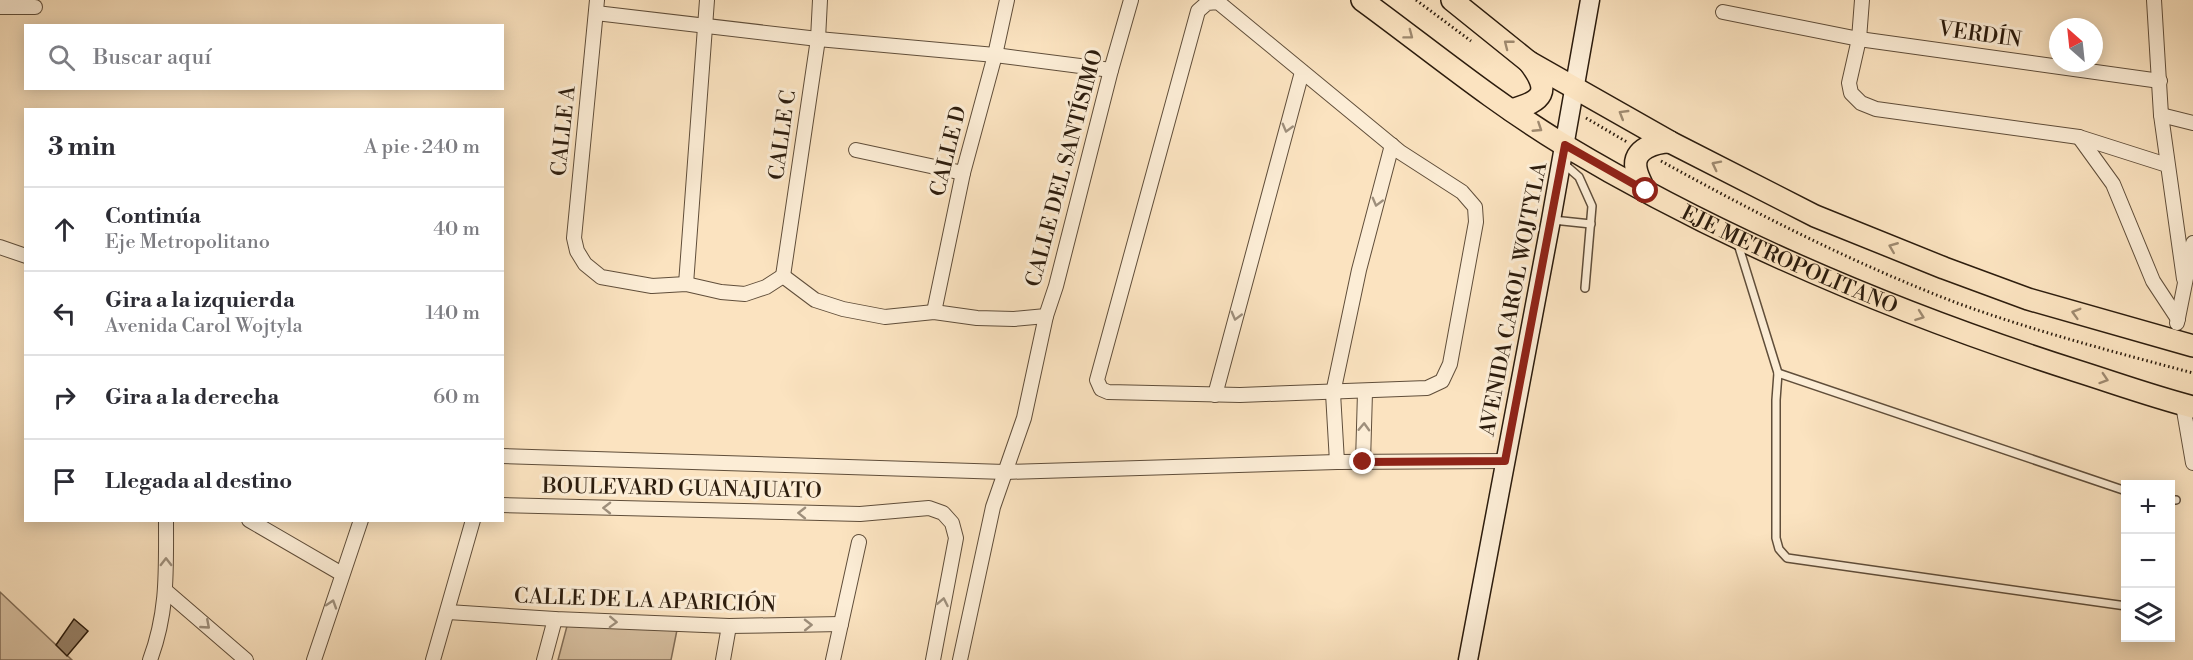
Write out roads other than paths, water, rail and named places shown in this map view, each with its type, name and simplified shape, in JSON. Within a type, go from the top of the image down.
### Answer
[{"type":"main road","name":"EJE METROPOLITANO","points":[[1362,0],[1511,110],[1563,153],[1779,257],[1913,313],[2031,356],[2188,406]]},
{"type":"main road","points":[[1452,0],[1529,62],[1670,142],[1815,216],[2028,299],[2184,343]]},
{"type":"main road","points":[[1511,110],[1532,104],[1541,93],[1542,82],[1529,62]]},
{"type":"main road","points":[[1646,191],[1636,168],[1638,156],[1656,143],[1670,142]]},
{"type":"street","points":[[707,0],[686,284],[721,292],[745,294],[766,287],[783,276]]},
{"type":"street","name":"CALLE C","points":[[783,276],[818,39],[820,0]]},
{"type":"street","name":"CALLE D","points":[[934,312],[963,173],[996,55],[1007,0]]},
{"type":"street","name":"CALLE DEL SANTÍSIMO","points":[[783,276],[815,300],[843,309],[885,317],[934,312],[977,318],[1014,319],[1046,316],[1131,0]]},
{"type":"street","name":"AVENIDA CAROL WOJTYLA","points":[[1468,660],[1590,0]]},
{"type":"street","points":[[1862,0],[1859,39],[1849,83],[1851,93],[1861,103],[1876,109],[2079,137],[2167,165]]},
{"type":"street","points":[[2154,0],[2161,115],[2184,279]]},
{"type":"street","points":[[1218,2],[1392,145],[1462,192],[1475,207],[1476,222],[1450,364],[1442,381],[1427,388],[1333,393],[1215,395],[1108,392],[1101,389],[1097,380],[1198,11],[1207,3],[1218,2]]},
{"type":"street","points":[[597,6],[705,25],[818,39],[996,55],[1111,70]]},
{"type":"street","name":"CALLE A","points":[[597,6],[573,238],[577,252],[585,264],[601,277],[652,286],[686,284]]},
{"type":"street","points":[[0,7],[35,7]]},
{"type":"street","name":"VERDÍN","points":[[1724,12],[1859,39],[2160,81]]},
{"type":"street","points":[[1215,395],[1302,72]]},
{"type":"street","points":[[2161,115],[2193,123]]},
{"type":"street","points":[[2079,137],[2113,184],[2153,281],[2178,319],[2184,343]]},
{"type":"street","points":[[1337,462],[1333,393],[1359,270],[1392,145]]},
{"type":"street","points":[[856,150],[963,173]]},
{"type":"street","points":[[2178,236],[2193,244],[2184,279],[2178,319]]},
{"type":"street","points":[[0,247],[24,255]]},
{"type":"street","points":[[960,660],[993,507],[1024,418],[1046,316]]},
{"type":"street","points":[[1363,462],[1365,392]]},
{"type":"street","points":[[2188,406],[2193,463]]},
{"type":"street","points":[[504,456],[1005,472],[1337,462],[1505,461]]},
{"type":"street","name":"BOULEVARD GUANAJUATO","points":[[504,505],[860,514],[929,508],[943,513],[952,523],[956,538],[933,660]]},
{"type":"street","points":[[150,660],[159,630],[166,591],[166,522]]},
{"type":"street","points":[[252,522],[342,574]]},
{"type":"street","points":[[314,660],[360,522]]},
{"type":"street","points":[[433,660],[472,522]]},
{"type":"street","points":[[833,660],[859,542]]},
{"type":"street","points":[[166,591],[246,660]]},
{"type":"street","name":"CALLE DE LA APARICIÓN","points":[[448,612],[555,620],[729,626],[842,624]]},
{"type":"street","points":[[544,660],[555,620]]},
{"type":"street","points":[[723,660],[729,626]]},
{"type":"lane","points":[[1563,153],[1579,177],[1592,206],[1585,288]]},
{"type":"lane","points":[[1551,220],[1591,224]]},
{"type":"lane","points":[[1736,236],[1778,373],[1776,538],[1779,549],[1787,558],[2121,605]]},
{"type":"lane","points":[[1778,373],[2121,489]]}]
